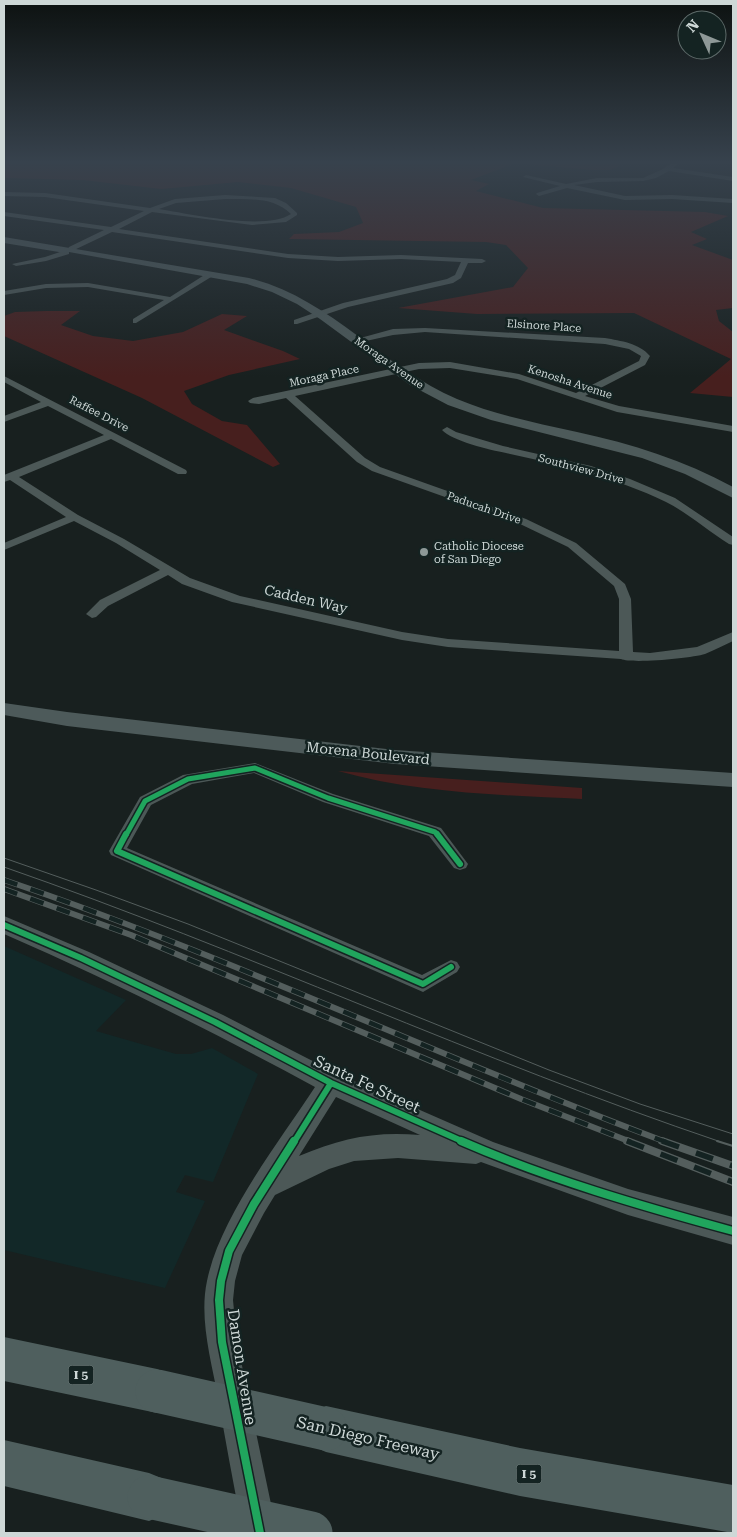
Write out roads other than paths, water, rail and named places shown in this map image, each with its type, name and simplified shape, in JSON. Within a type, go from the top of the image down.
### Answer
[{"type":"highway","name":"San Diego Freeway","points":[[4,1360],[158,1390],[520,1472],[733,1509]]},
{"type":"highway","points":[[4,1463],[311,1533]]},
{"type":"main road","name":"Moraga Avenue","points":[[4,240],[212,274],[277,289],[320,314],[423,387],[464,407],[492,416],[650,454],[705,477],[733,493]]},
{"type":"main road","name":"Morena Boulevard","points":[[4,709],[67,719],[395,757],[733,780]]},
{"type":"street","points":[[16,264],[46,259],[69,251],[105,233]]},
{"type":"street","points":[[136,233],[288,256],[347,262],[401,257],[482,261]]},
{"type":"street","points":[[296,322],[388,294],[450,281],[458,276],[466,260]]},
{"type":"street","points":[[136,321],[212,274]]},
{"type":"street","points":[[4,293],[46,286],[88,285],[171,299]]},
{"type":"street","name":"Elsinore Place","points":[[357,340],[392,332],[426,330],[605,342],[628,346],[642,352],[646,356],[642,363],[577,396]]},
{"type":"street","name":"Kenosha Avenue","points":[[399,371],[418,366],[450,365],[519,377],[617,409],[733,430]]},
{"type":"street","name":"Moraga Place","points":[[253,401],[399,371]]},
{"type":"street","name":"Raffee Drive","points":[[4,379],[182,472]]},
{"type":"street","name":"Paducah Drive","points":[[288,395],[361,460],[376,469],[522,521],[572,545],[619,584],[625,599],[626,657]]},
{"type":"street","points":[[4,419],[47,402]]},
{"type":"street","name":"Southview Drive","points":[[447,430],[452,434],[501,449],[587,468],[626,481],[671,500],[733,542]]},
{"type":"street","points":[[7,478],[112,435]]},
{"type":"street","name":"Cadden Way","points":[[7,478],[120,541],[168,571],[194,584],[236,599],[402,636],[448,642],[626,657],[650,657],[700,650],[733,636]]},
{"type":"street","points":[[4,548],[74,517]]},
{"type":"street","points":[[92,614],[104,603],[168,571]]},
{"type":"street","points":[[451,967],[423,984],[117,851],[146,801],[188,779],[255,768],[328,798],[435,832],[460,864]]},
{"type":"street","name":"Santa Fe Street","points":[[4,925],[81,958],[206,1018],[331,1083],[489,1153],[628,1202],[733,1231]]},
{"type":"street","name":"Damon Avenue","points":[[260,1533],[222,1342],[219,1300],[221,1282],[229,1251],[266,1186],[331,1083]]},
{"type":"street","points":[[266,1186],[316,1162],[354,1149],[383,1146],[489,1153]]},
{"type":"tram line","points":[[4,858],[188,924],[549,1070],[640,1104],[733,1134]]},
{"type":"tram line","points":[[4,867],[184,934],[540,1076],[721,1142]]},
{"type":"tram line","points":[[717,1141],[733,1146]]},
{"type":"railway","points":[[4,880],[171,941],[500,1077],[666,1142]]},
{"type":"railway","points":[[4,889],[131,935],[521,1099],[631,1142]]},
{"type":"railway","points":[[627,1141],[733,1182]]},
{"type":"railway","points":[[662,1141],[733,1166]]},
{"type":"place","name":"Catholic Diocese of San Diego","points":[[424,552]]}]
